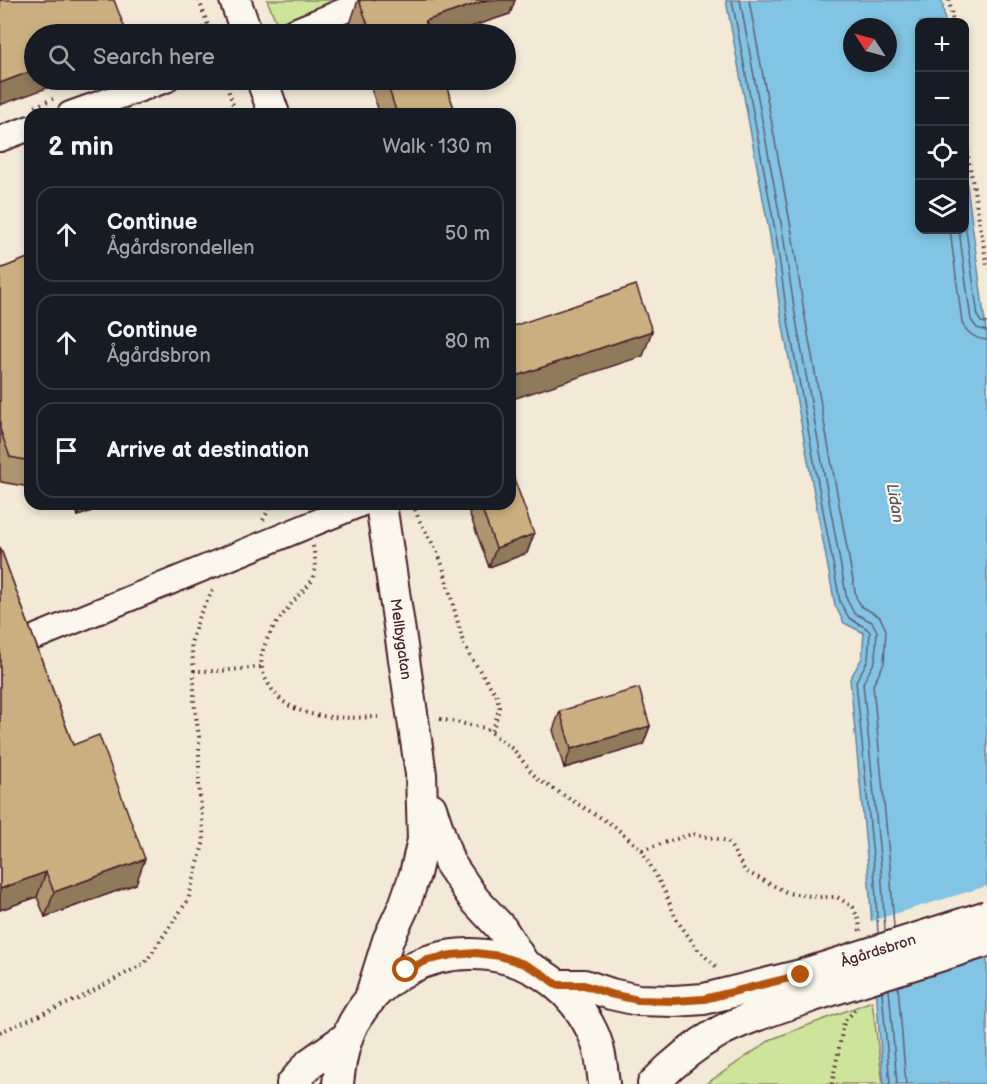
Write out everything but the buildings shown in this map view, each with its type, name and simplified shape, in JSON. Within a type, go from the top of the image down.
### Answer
[{"type":"main road","points":[[235,0],[243,24]]},
{"type":"main road","points":[[266,90],[272,108]]},
{"type":"main road","name":"Mellbygatan","points":[[369,1001],[388,939],[404,906],[415,874],[423,840],[421,774],[382,510]]},
{"type":"main road","name":"Mellbygatan","points":[[421,774],[449,862],[474,899],[502,929],[524,964]]},
{"type":"main road","name":"Ågårdsbron","points":[[653,1084],[671,1065],[719,1032],[746,1020],[806,986],[987,916]]},
{"type":"main road","name":"Ågårdsbron","points":[[557,985],[584,985],[638,1000],[704,999],[806,986],[987,941]]},
{"type":"main road","points":[[338,1084],[340,1063],[353,1024],[369,1001],[386,984],[406,970],[428,960],[476,953],[500,956],[524,964],[557,985],[578,1006],[593,1031],[602,1059],[604,1084]]},
{"type":"main road","points":[[292,1084],[310,1063],[347,1037]]},
{"type":"lane","points":[[311,24],[370,0]]},
{"type":"lane","points":[[87,108],[138,90]]},
{"type":"lane","points":[[0,139],[24,130]]},
{"type":"lane","points":[[38,636],[346,510]]},
{"type":"path","points":[[199,0],[207,24]]},
{"type":"path","points":[[949,0],[952,18]]},
{"type":"path","points":[[228,90],[234,108]]},
{"type":"path","points":[[969,162],[987,265]]},
{"type":"path","points":[[415,510],[443,567],[463,642],[497,696],[498,717],[491,733]]},
{"type":"path","points":[[310,525],[315,555],[312,581],[286,610],[268,637],[262,650],[261,667],[274,693],[290,706],[309,714],[333,718],[378,717]]},
{"type":"path","points":[[0,1032],[78,999],[146,963],[188,900],[204,841],[199,786],[199,737],[194,702],[194,671],[261,667]]},
{"type":"path","points":[[440,719],[484,728],[514,750],[537,779],[614,826],[642,850],[665,892],[676,919],[699,951],[718,969]]},
{"type":"path","points":[[642,850],[692,834],[728,841],[745,871],[788,893],[837,897],[853,908],[859,921]]},
{"type":"path","points":[[832,1084],[844,1022],[859,1006]]},
{"type":"green space","points":[[267,0],[333,0],[326,8],[283,24],[277,24]]},
{"type":"green space","points":[[872,1001],[883,1084],[706,1084],[772,1039]]},
{"type":"water","name":"Lidan","points":[[726,0],[942,0],[944,18],[915,18],[915,234],[969,234],[969,201],[987,338],[987,1084],[884,1084],[868,868],[850,679],[862,658],[864,633],[844,623],[835,605],[781,316],[770,236]]},
{"type":"pier","points":[[987,886],[987,956],[873,991],[868,922]]},
{"type":"route","points":[[406,970],[428,960],[476,953],[500,956],[524,964],[557,985],[584,985],[638,1000],[674,1001],[704,999],[801,975]]}]
